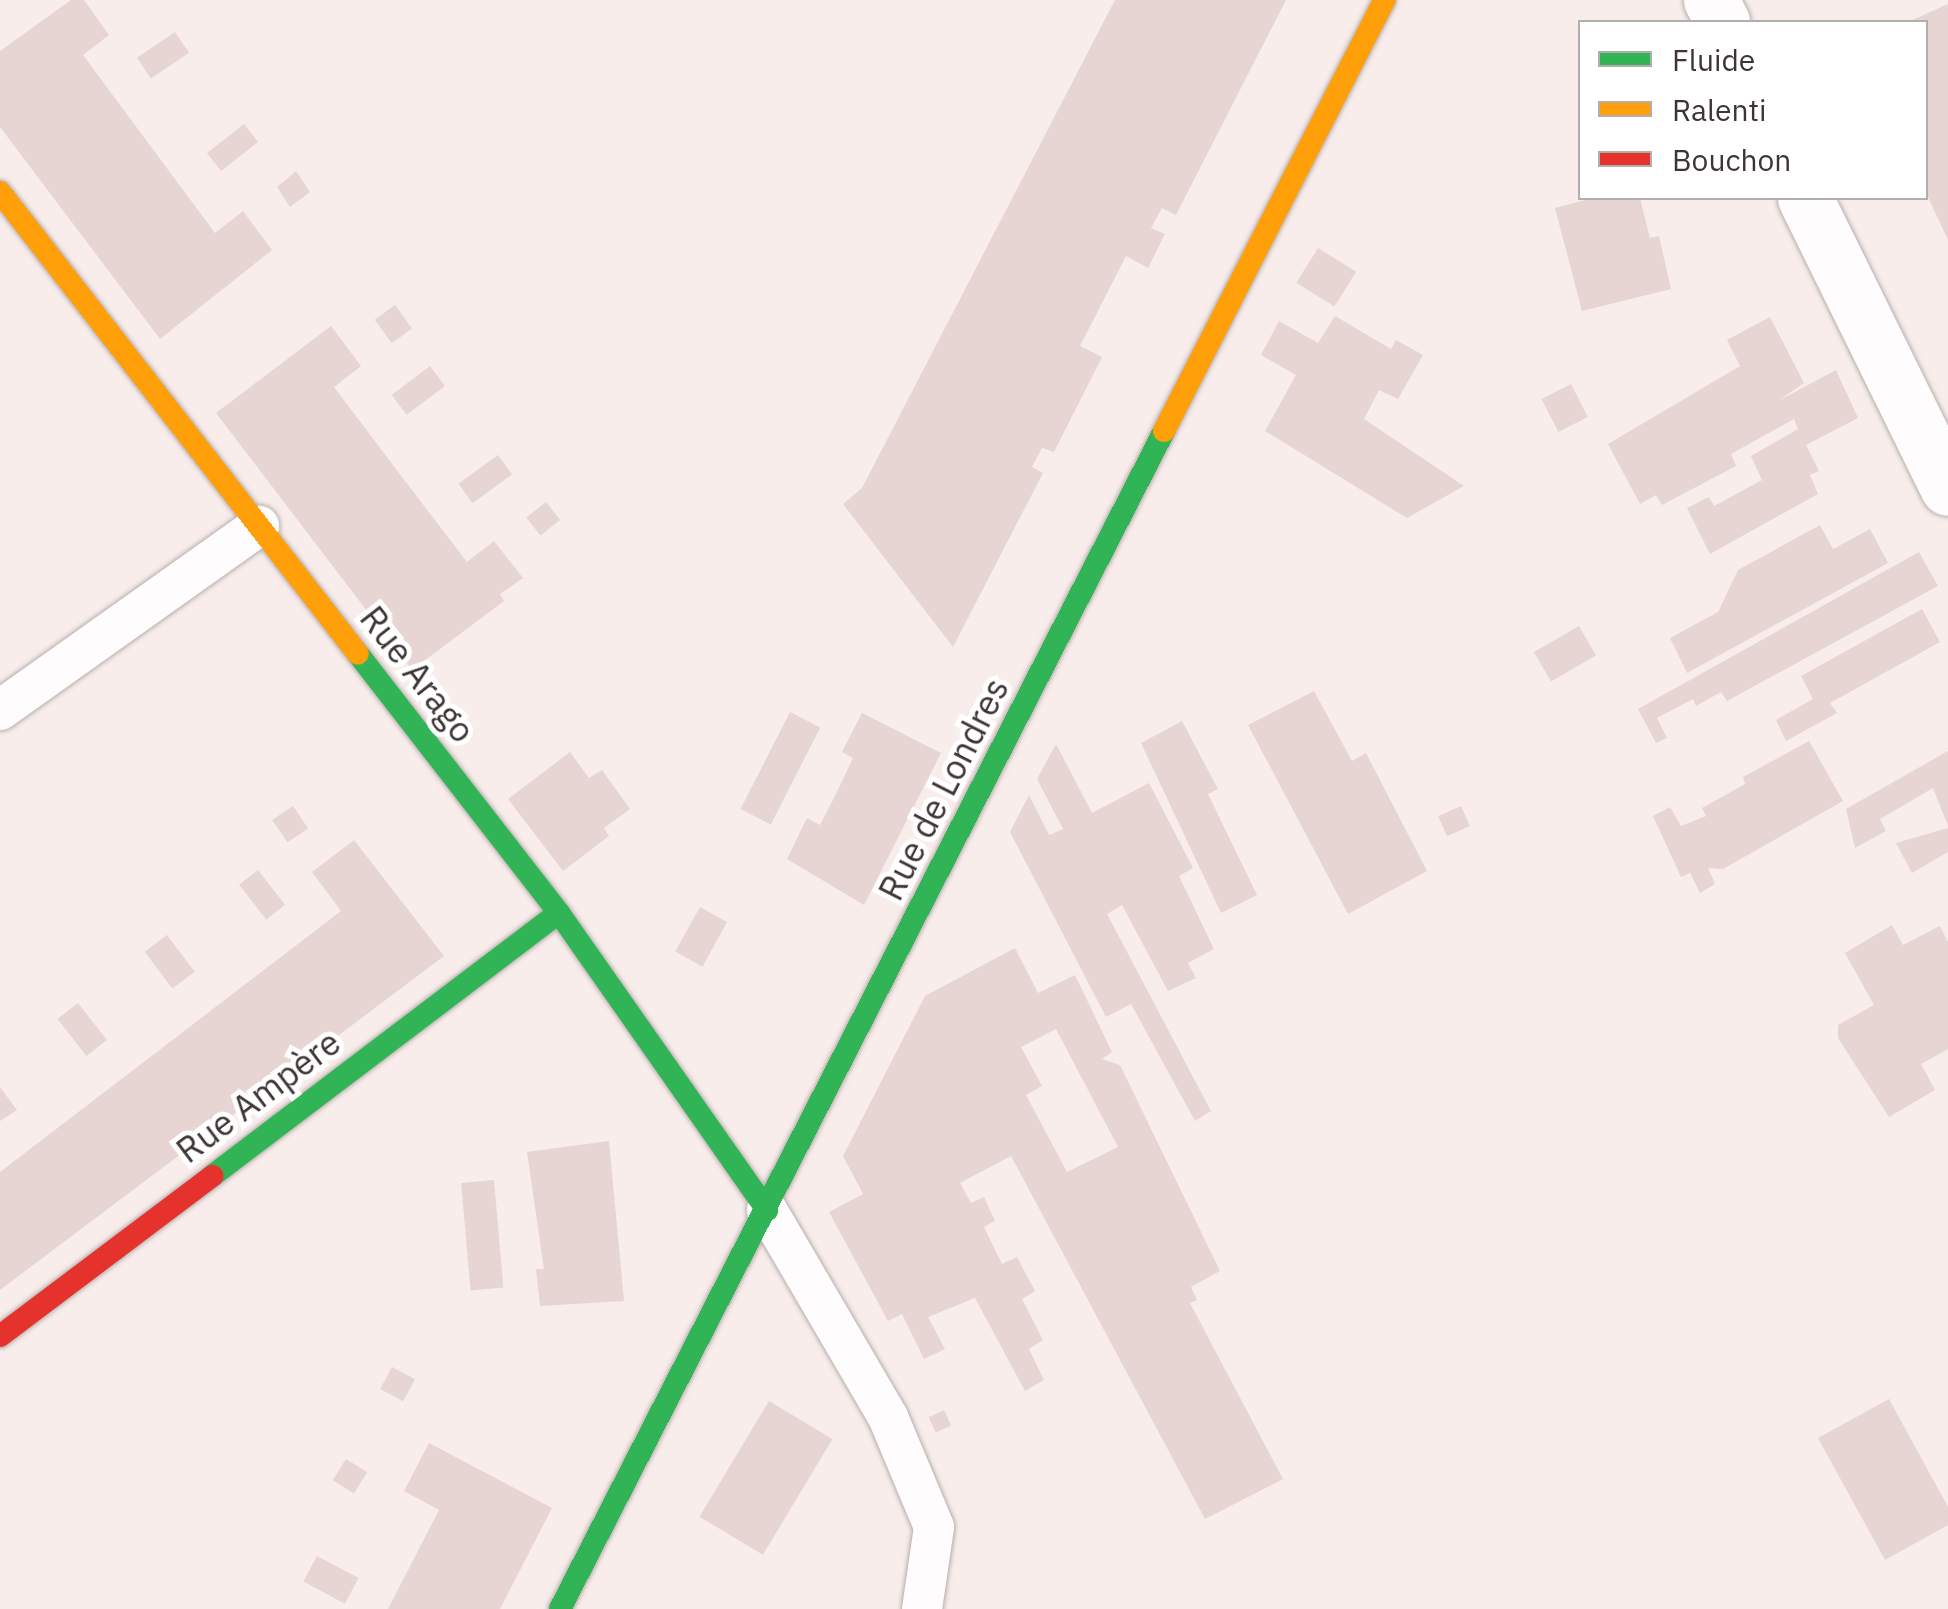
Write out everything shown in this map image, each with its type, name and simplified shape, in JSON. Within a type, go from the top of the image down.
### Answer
[{"type":"street","name":"Rue de Londres","points":[[560,1609],[1385,0]]},
{"type":"street","name":"Rue Arago","points":[[0,192],[559,913],[767,1210]]},
{"type":"street","points":[[1806,200],[1948,488]]},
{"type":"street","name":"Rue Ampère","points":[[0,1336],[559,913]]},
{"type":"lane","points":[[0,710],[259,526]]},
{"type":"lane","points":[[767,1210],[888,1417],[934,1527],[922,1609]]},
{"type":"building","points":[[71,0],[84,0],[109,35],[83,55],[215,233],[243,211],[272,250],[160,339],[0,127],[0,51]]},
{"type":"building","points":[[1115,0],[1286,0],[1176,215],[1162,208],[1151,228],[1165,234],[1148,268],[1126,256],[1080,346],[1102,357],[1054,452],[1042,448],[1032,467],[1043,473],[953,647],[843,504],[862,488]]},
{"type":"building","points":[[1948,4],[1948,240],[1928,197],[1928,20],[1912,20]]},
{"type":"building","points":[[175,32],[189,53],[151,78],[137,58]]},
{"type":"building","points":[[244,124],[258,142],[221,171],[207,153]]},
{"type":"building","points":[[296,171],[310,192],[290,207],[277,187]]},
{"type":"building","points":[[1585,200],[1640,200],[1650,238],[1659,236],[1671,289],[1582,311],[1555,208]]},
{"type":"building","points":[[1318,248],[1356,272],[1334,307],[1296,283]]},
{"type":"building","points":[[395,305],[412,328],[392,343],[375,320]]},
{"type":"building","points":[[1335,316],[1391,349],[1396,340],[1423,355],[1398,399],[1379,390],[1364,419],[1464,486],[1407,518],[1265,431],[1296,375],[1261,355],[1279,321],[1318,343]]},
{"type":"building","points":[[1770,317],[1804,383],[1778,401],[1836,370],[1858,418],[1806,445],[1819,471],[1810,475],[1818,494],[1710,554],[1687,508],[1709,497],[1714,506],[1762,480],[1751,456],[1798,429],[1794,419],[1731,454],[1736,466],[1662,505],[1656,495],[1640,504],[1608,444],[1740,366],[1727,340]]},
{"type":"building","points":[[331,326],[361,366],[334,387],[402,477],[467,562],[494,541],[523,578],[500,594],[504,601],[412,670],[216,413]]},
{"type":"building","points":[[430,366],[445,386],[407,415],[392,395]]},
{"type":"building","points":[[1571,384],[1588,417],[1558,432],[1542,399]]},
{"type":"building","points":[[498,455],[512,474],[472,503],[458,484]]},
{"type":"building","points":[[546,502],[560,520],[540,536],[526,517]]},
{"type":"building","points":[[1820,525],[1833,549],[1870,529],[1888,563],[1687,673],[1670,638],[1718,612],[1738,570]]},
{"type":"building","points":[[1919,552],[1938,586],[1727,701],[1721,692],[1696,706],[1693,699],[1657,718],[1667,738],[1656,743],[1638,709]]},
{"type":"building","points":[[1922,609],[1940,642],[1830,703],[1837,713],[1786,741],[1776,720],[1813,699],[1801,676]]},
{"type":"building","points":[[1579,626],[1596,655],[1551,681],[1534,652]]},
{"type":"building","points":[[1314,691],[1352,761],[1366,753],[1427,871],[1348,914],[1248,725]]},
{"type":"building","points":[[790,712],[820,727],[771,825],[741,809]]},
{"type":"building","points":[[862,713],[941,753],[864,905],[787,859],[807,818],[820,825],[835,796],[853,758],[842,752]]},
{"type":"building","points":[[1182,721],[1218,789],[1208,794],[1257,895],[1221,913],[1141,743]]},
{"type":"building","points":[[1809,741],[1843,801],[1723,869],[1708,868],[1715,884],[1700,893],[1690,873],[1681,877],[1653,816],[1670,807],[1681,826],[1706,816],[1702,808],[1745,784],[1743,777]]},
{"type":"building","points":[[1056,744],[1092,813],[1149,783],[1193,868],[1179,876],[1214,949],[1188,963],[1196,978],[1168,991],[1122,905],[1107,914],[1211,1111],[1195,1121],[1131,1004],[1106,1017],[1010,832],[1029,795],[1049,835],[1063,829],[1037,779]]},
{"type":"building","points":[[1948,751],[1948,826],[1933,788],[1880,819],[1886,831],[1855,848],[1846,809]]},
{"type":"building","points":[[570,752],[589,778],[602,770],[630,809],[604,828],[609,836],[563,871],[508,799]]},
{"type":"building","points":[[293,806],[308,828],[287,842],[272,820]]},
{"type":"building","points":[[1461,806],[1470,826],[1447,836],[1438,816]]},
{"type":"building","points":[[1948,828],[1948,852],[1912,873],[1896,843]]},
{"type":"building","points":[[354,840],[444,956],[0,1290],[0,1172],[341,911],[312,872]]},
{"type":"building","points":[[258,870],[285,905],[266,919],[239,885]]},
{"type":"building","points":[[700,907],[727,922],[702,967],[675,952]]},
{"type":"building","points":[[1892,925],[1903,945],[1940,926],[1948,942],[1948,1049],[1921,1064],[1935,1090],[1889,1117],[1838,1038],[1838,1025],[1874,1005],[1845,953]]},
{"type":"building","points":[[167,935],[195,972],[172,989],[145,952]]},
{"type":"building","points":[[1015,948],[1038,993],[1075,975],[1112,1052],[1102,1059],[1120,1065],[1220,1271],[1191,1287],[1197,1300],[1190,1303],[1283,1479],[1205,1519],[1011,1156],[960,1183],[971,1203],[984,1197],[995,1221],[984,1227],[1002,1264],[1017,1257],[1035,1291],[1022,1299],[1043,1340],[1029,1349],[1044,1380],[1025,1391],[975,1298],[928,1317],[945,1349],[924,1359],[902,1314],[888,1321],[829,1212],[863,1194],[843,1156],[925,996]],"holes":[[[1056,1029],[1118,1147],[1067,1172],[1026,1095],[1042,1086],[1021,1047]]]},
{"type":"building","points":[[78,1003],[107,1040],[86,1056],[58,1019]]},
{"type":"building","points":[[0,1087],[17,1110],[0,1121]]},
{"type":"building","points":[[609,1141],[624,1301],[540,1306],[536,1269],[544,1269],[527,1152]]},
{"type":"building","points":[[494,1180],[503,1288],[471,1290],[461,1183]]},
{"type":"building","points":[[392,1367],[415,1379],[403,1401],[380,1389]]},
{"type":"building","points":[[1889,1399],[1948,1507],[1948,1525],[1885,1560],[1818,1438]]},
{"type":"building","points":[[769,1401],[832,1439],[763,1555],[699,1517]]},
{"type":"building","points":[[944,1410],[951,1425],[936,1433],[929,1417]]},
{"type":"building","points":[[429,1443],[552,1508],[500,1609],[388,1609],[439,1510],[404,1491]]},
{"type":"building","points":[[346,1459],[367,1472],[354,1493],[333,1480]]},
{"type":"building","points":[[317,1556],[358,1578],[345,1604],[303,1582]]},
{"type":"traffic: fast","points":[[560,1609],[1164,431]]},
{"type":"traffic: fast","points":[[358,654],[559,913],[767,1210]]},
{"type":"traffic: fast","points":[[212,1176],[559,913]]},
{"type":"traffic: slow","points":[[1164,431],[1385,0]]},
{"type":"traffic: slow","points":[[0,192],[358,654]]},
{"type":"traffic: jam","points":[[0,1336],[212,1176]]}]
